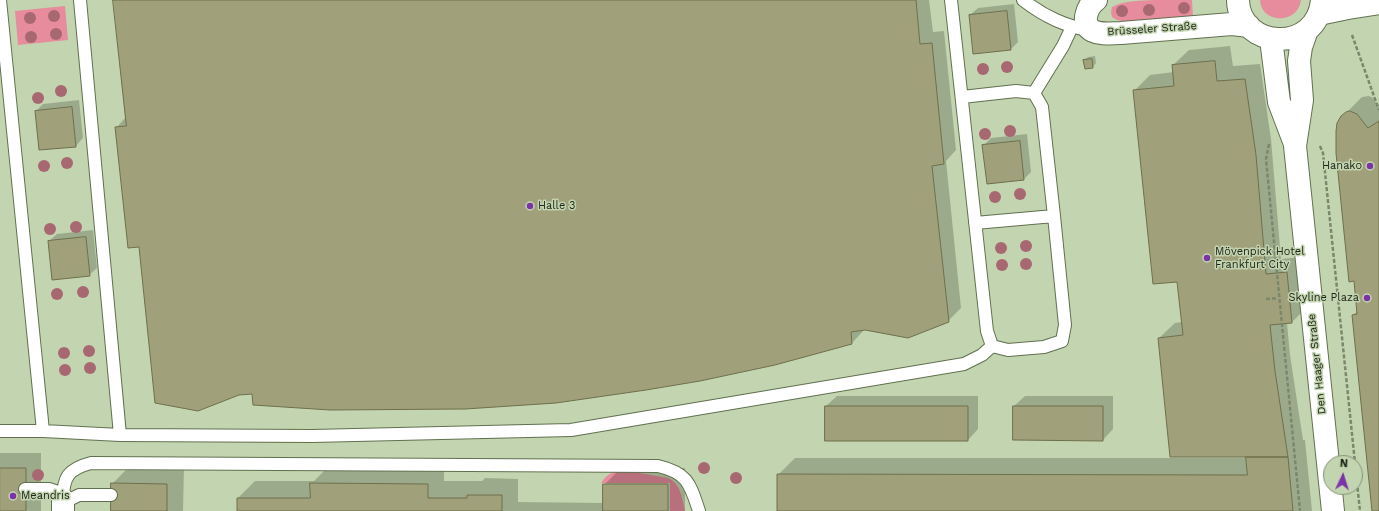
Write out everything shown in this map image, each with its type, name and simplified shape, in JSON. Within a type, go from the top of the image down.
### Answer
[{"type":"street","name":"Brüsseler Straße","points":[[1082,29],[1087,25],[1086,18],[1088,10],[1096,0]]},
{"type":"street","points":[[1238,0],[1242,16],[1249,26],[1259,34],[1271,39],[1284,40],[1296,37],[1316,15],[1379,3]]},
{"type":"street","name":"Den Haager Straße","points":[[1316,15],[1301,47],[1299,61],[1302,100],[1296,146],[1325,444],[1333,511]]},
{"type":"street","name":"Brüsseler Straße","points":[[1082,29],[1106,33],[1121,33],[1232,24],[1249,26]]},
{"type":"street","name":"Den Haager Straße","points":[[1271,39],[1279,102],[1296,146]]},
{"type":"lane","points":[[0,0],[42,431]]},
{"type":"lane","points":[[80,0],[120,435]]},
{"type":"lane","points":[[951,0],[987,331],[992,346]]},
{"type":"lane","points":[[1023,0],[1057,22],[1082,29]]},
{"type":"lane","points":[[1034,93],[1063,46],[1082,29]]},
{"type":"lane","points":[[962,97],[1016,91],[1034,93]]},
{"type":"lane","points":[[992,346],[1008,350],[1044,347],[1062,341],[1065,325],[1042,107],[1034,93]]},
{"type":"lane","points":[[975,223],[1054,216]]},
{"type":"lane","points":[[0,431],[42,431],[120,435],[312,436],[571,430],[964,364],[982,355],[992,346]]},
{"type":"lane","points":[[64,507],[63,486],[68,475],[78,466],[91,463],[658,466],[671,469],[683,476],[691,487],[699,511]]},
{"type":"lane","points":[[25,489],[49,489],[58,492],[64,507]]},
{"type":"lane","points":[[64,507],[69,500],[79,495],[110,495]]},
{"type":"path","points":[[1352,35],[1379,110]]},
{"type":"path","points":[[1323,153],[1354,455]]},
{"type":"path","points":[[1266,159],[1278,298],[1300,511]]},
{"type":"path","points":[[1266,299],[1278,298]]},
{"type":"path","points":[[1358,495],[1360,511]]},
{"type":"shaded area","points":[[1155,0],[1192,0],[1193,17],[1128,22],[1117,20],[1112,17],[1112,7],[1122,3]]},
{"type":"shaded area","points":[[1260,0],[1301,0],[1298,8],[1293,14],[1280,18],[1266,14],[1262,8]]},
{"type":"shaded area","points":[[65,6],[68,40],[18,45],[15,11]]},
{"type":"shaded area","points":[[623,470],[668,478],[676,484],[682,496],[685,511],[670,511],[670,483],[601,483],[610,474]]},
{"type":"building","name":"Halle 3","points":[[113,0],[916,0],[920,44],[932,43],[944,164],[932,166],[949,322],[908,338],[865,330],[851,332],[852,344],[775,365],[700,381],[556,403],[465,409],[330,410],[253,405],[252,394],[239,395],[198,411],[155,403],[139,247],[128,248],[115,127],[126,126]]},
{"type":"building","points":[[1007,11],[1011,50],[973,54],[969,15]]},
{"type":"building","points":[[1092,59],[1093,68],[1085,69],[1083,60]]},
{"type":"building","name":"Mövenpick Hotel Frankfurt City","points":[[1215,61],[1217,81],[1245,79],[1256,155],[1266,274],[1287,272],[1292,323],[1270,325],[1275,371],[1288,457],[1170,457],[1158,338],[1183,335],[1177,282],[1153,284],[1133,90],[1174,86],[1172,65]]},
{"type":"building","points":[[72,107],[76,147],[39,150],[35,111]]},
{"type":"building","name":"Skyline Plaza","points":[[1350,111],[1357,114],[1368,128],[1379,121],[1379,511],[1372,511],[1352,315],[1357,314],[1354,281],[1349,282],[1336,153],[1337,123],[1341,116]]},
{"type":"building","points":[[1020,141],[1024,180],[987,184],[982,145]]},
{"type":"building","points":[[86,237],[90,276],[52,280],[48,241]]},
{"type":"building","points":[[825,406],[968,406],[968,441],[825,441]]},
{"type":"building","points":[[1013,406],[1103,406],[1103,441],[1013,440]]},
{"type":"building","points":[[1246,457],[1288,457],[1293,511],[777,511],[777,474],[1247,475]]},
{"type":"building","name":"Meandris","points":[[0,468],[26,468],[26,511],[0,511]]},
{"type":"building","points":[[111,483],[167,484],[167,511],[111,511]]},
{"type":"building","points":[[310,483],[428,484],[428,498],[467,498],[467,495],[502,495],[502,511],[237,511],[237,498],[310,498]]},
{"type":"building","points":[[603,484],[668,484],[668,511],[603,511]]},
{"type":"place","name":"Hanako","points":[[1370,166]]},
{"type":"place","name":"Halle 3","points":[[530,206]]},
{"type":"place","name":"Mövenpick Hotel Frankfurt City","points":[[1207,258]]},
{"type":"place","name":"Skyline Plaza","points":[[1367,298]]},
{"type":"place","name":"Meandris","points":[[13,496]]}]
